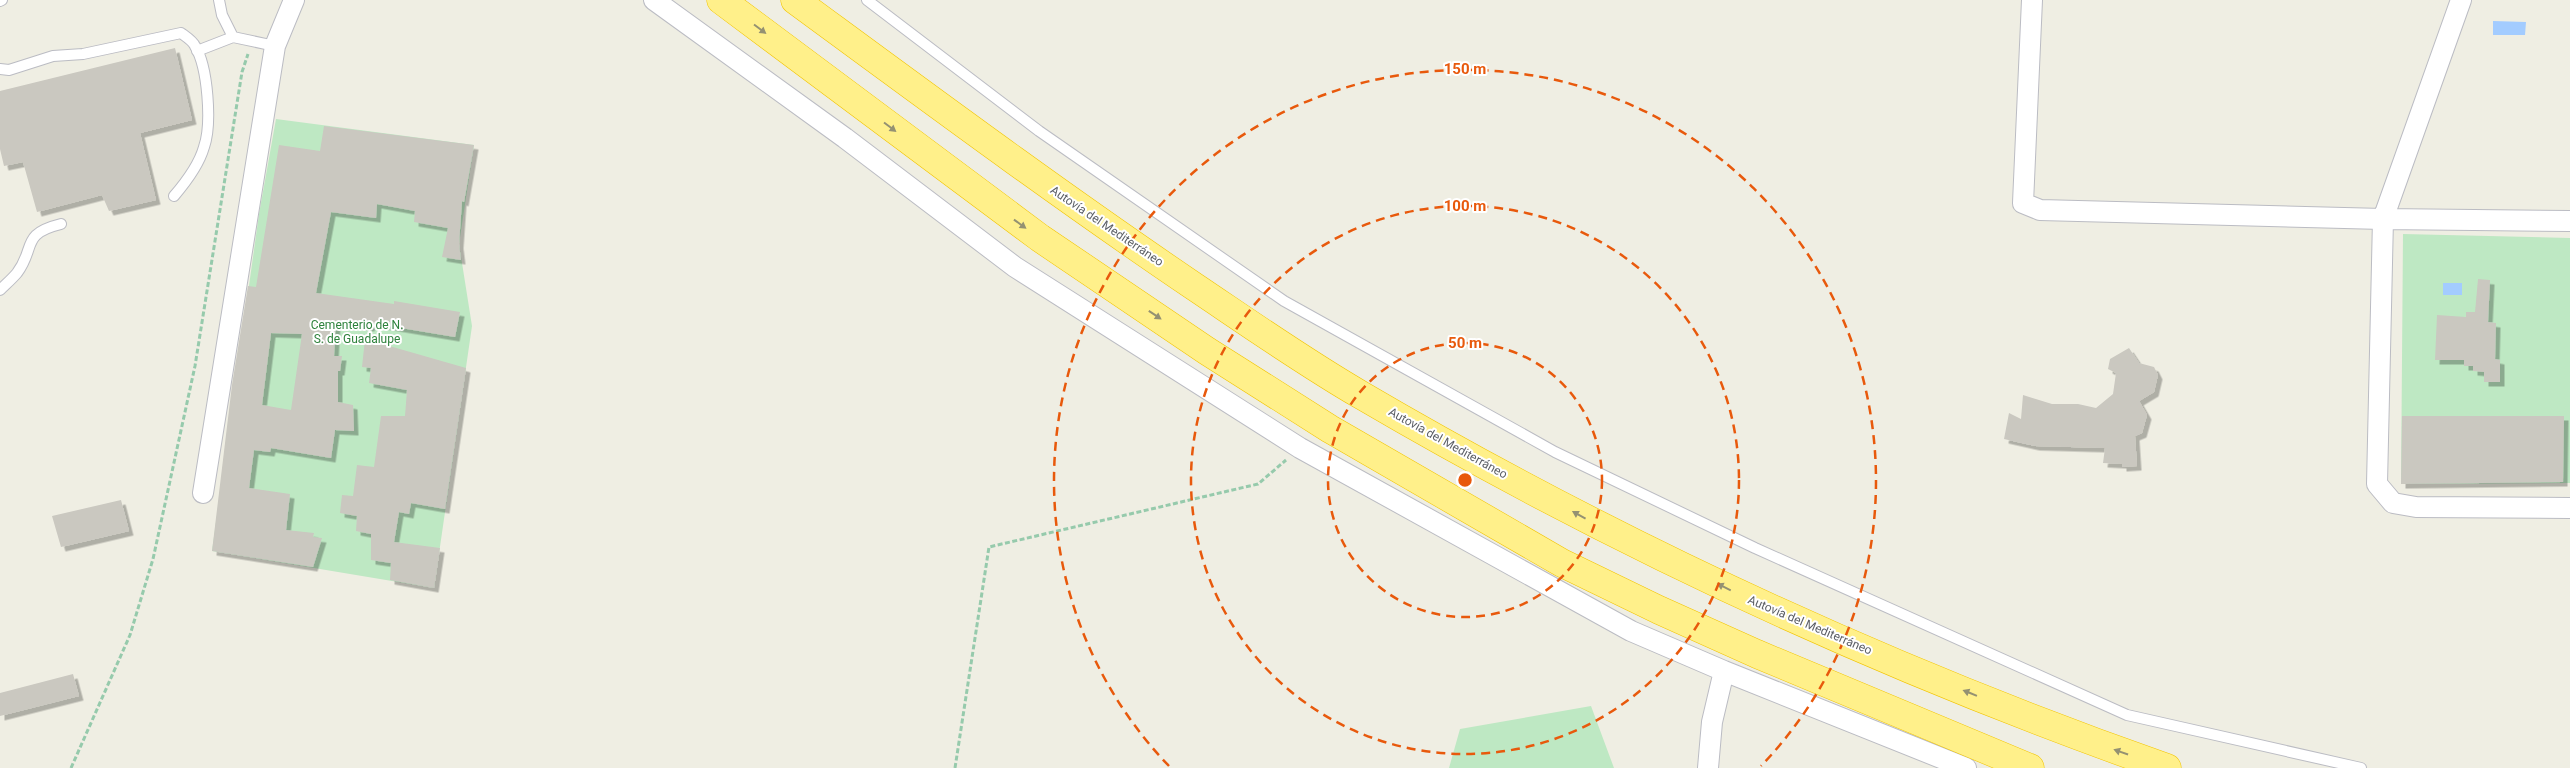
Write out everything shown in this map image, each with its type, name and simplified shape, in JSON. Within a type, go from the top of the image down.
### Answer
[{"type":"highway","points":[[721,0],[1040,238],[1207,351],[1338,434],[1562,563],[1659,610],[1757,654],[2030,768]]},
{"type":"highway","name":"Autovía del Mediterráneo","points":[[795,0],[1043,183],[1271,338],[1360,394],[1597,524],[1742,596],[2060,730],[2167,768]]},
{"type":"street","points":[[203,493],[275,46],[294,0]]},
{"type":"street","points":[[654,0],[837,132],[1015,268],[1300,448],[1631,631],[1724,671],[1966,768]]},
{"type":"street","points":[[2032,0],[2023,203],[2040,210],[2383,219],[2570,221]]},
{"type":"street","points":[[2461,0],[2383,219],[2377,484],[2393,503],[2416,507],[2570,508]]},
{"type":"street","points":[[1708,768],[1712,722],[1724,671]]},
{"type":"lane","points":[[219,0],[222,15],[233,37]]},
{"type":"lane","points":[[867,0],[1039,131],[1284,302],[1555,452],[1755,548],[2128,715],[2362,768]]},
{"type":"lane","points":[[0,69],[9,70],[54,56],[83,54],[181,33],[195,45],[208,90],[204,148],[186,182],[174,196]]},
{"type":"lane","points":[[197,51],[233,37],[275,46]]},
{"type":"lane","points":[[0,290],[18,273],[32,240],[42,228],[61,224]]},
{"type":"path","points":[[71,768],[130,635],[152,558],[195,366],[242,72],[251,41]]},
{"type":"path","points":[[956,768],[990,547],[1258,484],[1300,448]]},
{"type":"green space","name":"Cementerio de N. S. de Guadalupe","points":[[276,119],[474,145],[459,244],[472,326],[434,588],[212,551],[259,214]]},
{"type":"green space","points":[[2403,234],[2570,238],[2570,483],[2401,484]]},
{"type":"green space","points":[[1591,706],[1614,768],[1449,768],[1460,729]]},
{"type":"water","points":[[2493,21],[2526,22],[2525,35],[2493,35]]},
{"type":"water","points":[[2443,283],[2462,283],[2462,295],[2443,295]]},
{"type":"building","points":[[175,48],[192,120],[140,133],[156,200],[109,211],[102,195],[37,212],[23,162],[4,166],[0,149],[0,91]]},
{"type":"building","points":[[324,126],[474,145],[464,202],[462,201],[459,244],[461,260],[442,257],[448,228],[414,222],[415,211],[377,204],[376,218],[331,212],[316,293],[394,304],[394,301],[460,312],[455,337],[371,323],[370,327],[336,322],[334,356],[342,356],[340,371],[338,371],[338,402],[353,405],[354,431],[335,430],[331,458],[271,448],[270,452],[254,450],[249,488],[290,494],[286,530],[314,533],[313,537],[322,538],[313,567],[212,551],[232,385],[248,286],[256,287],[279,145],[320,151]],"holes":[[[271,333],[302,334],[291,410],[262,405]]]},
{"type":"building","points":[[2478,279],[2490,280],[2488,322],[2496,323],[2495,359],[2500,360],[2500,382],[2484,382],[2484,372],[2473,371],[2473,366],[2464,366],[2464,360],[2435,360],[2437,315],[2466,317],[2466,312],[2475,312]]},
{"type":"building","points":[[365,339],[466,368],[445,509],[411,503],[409,514],[399,512],[394,542],[440,548],[434,588],[390,580],[391,563],[371,560],[371,534],[356,531],[357,516],[340,513],[342,495],[353,496],[357,465],[374,467],[381,416],[405,416],[407,390],[369,383],[371,368],[362,367]]},
{"type":"building","points":[[2129,348],[2139,363],[2154,367],[2158,375],[2154,392],[2139,401],[2147,415],[2142,433],[2135,436],[2137,466],[2122,467],[2122,464],[2103,463],[2105,448],[2035,446],[2004,439],[2009,413],[2021,419],[2023,395],[2052,404],[2078,404],[2096,408],[2113,394],[2116,373],[2108,369],[2110,359]]},
{"type":"building","points":[[2402,416],[2564,416],[2563,482],[2401,484]]},
{"type":"building","points":[[121,500],[129,531],[61,547],[52,516]]},
{"type":"building","points":[[73,674],[79,696],[0,716],[0,693]]}]
